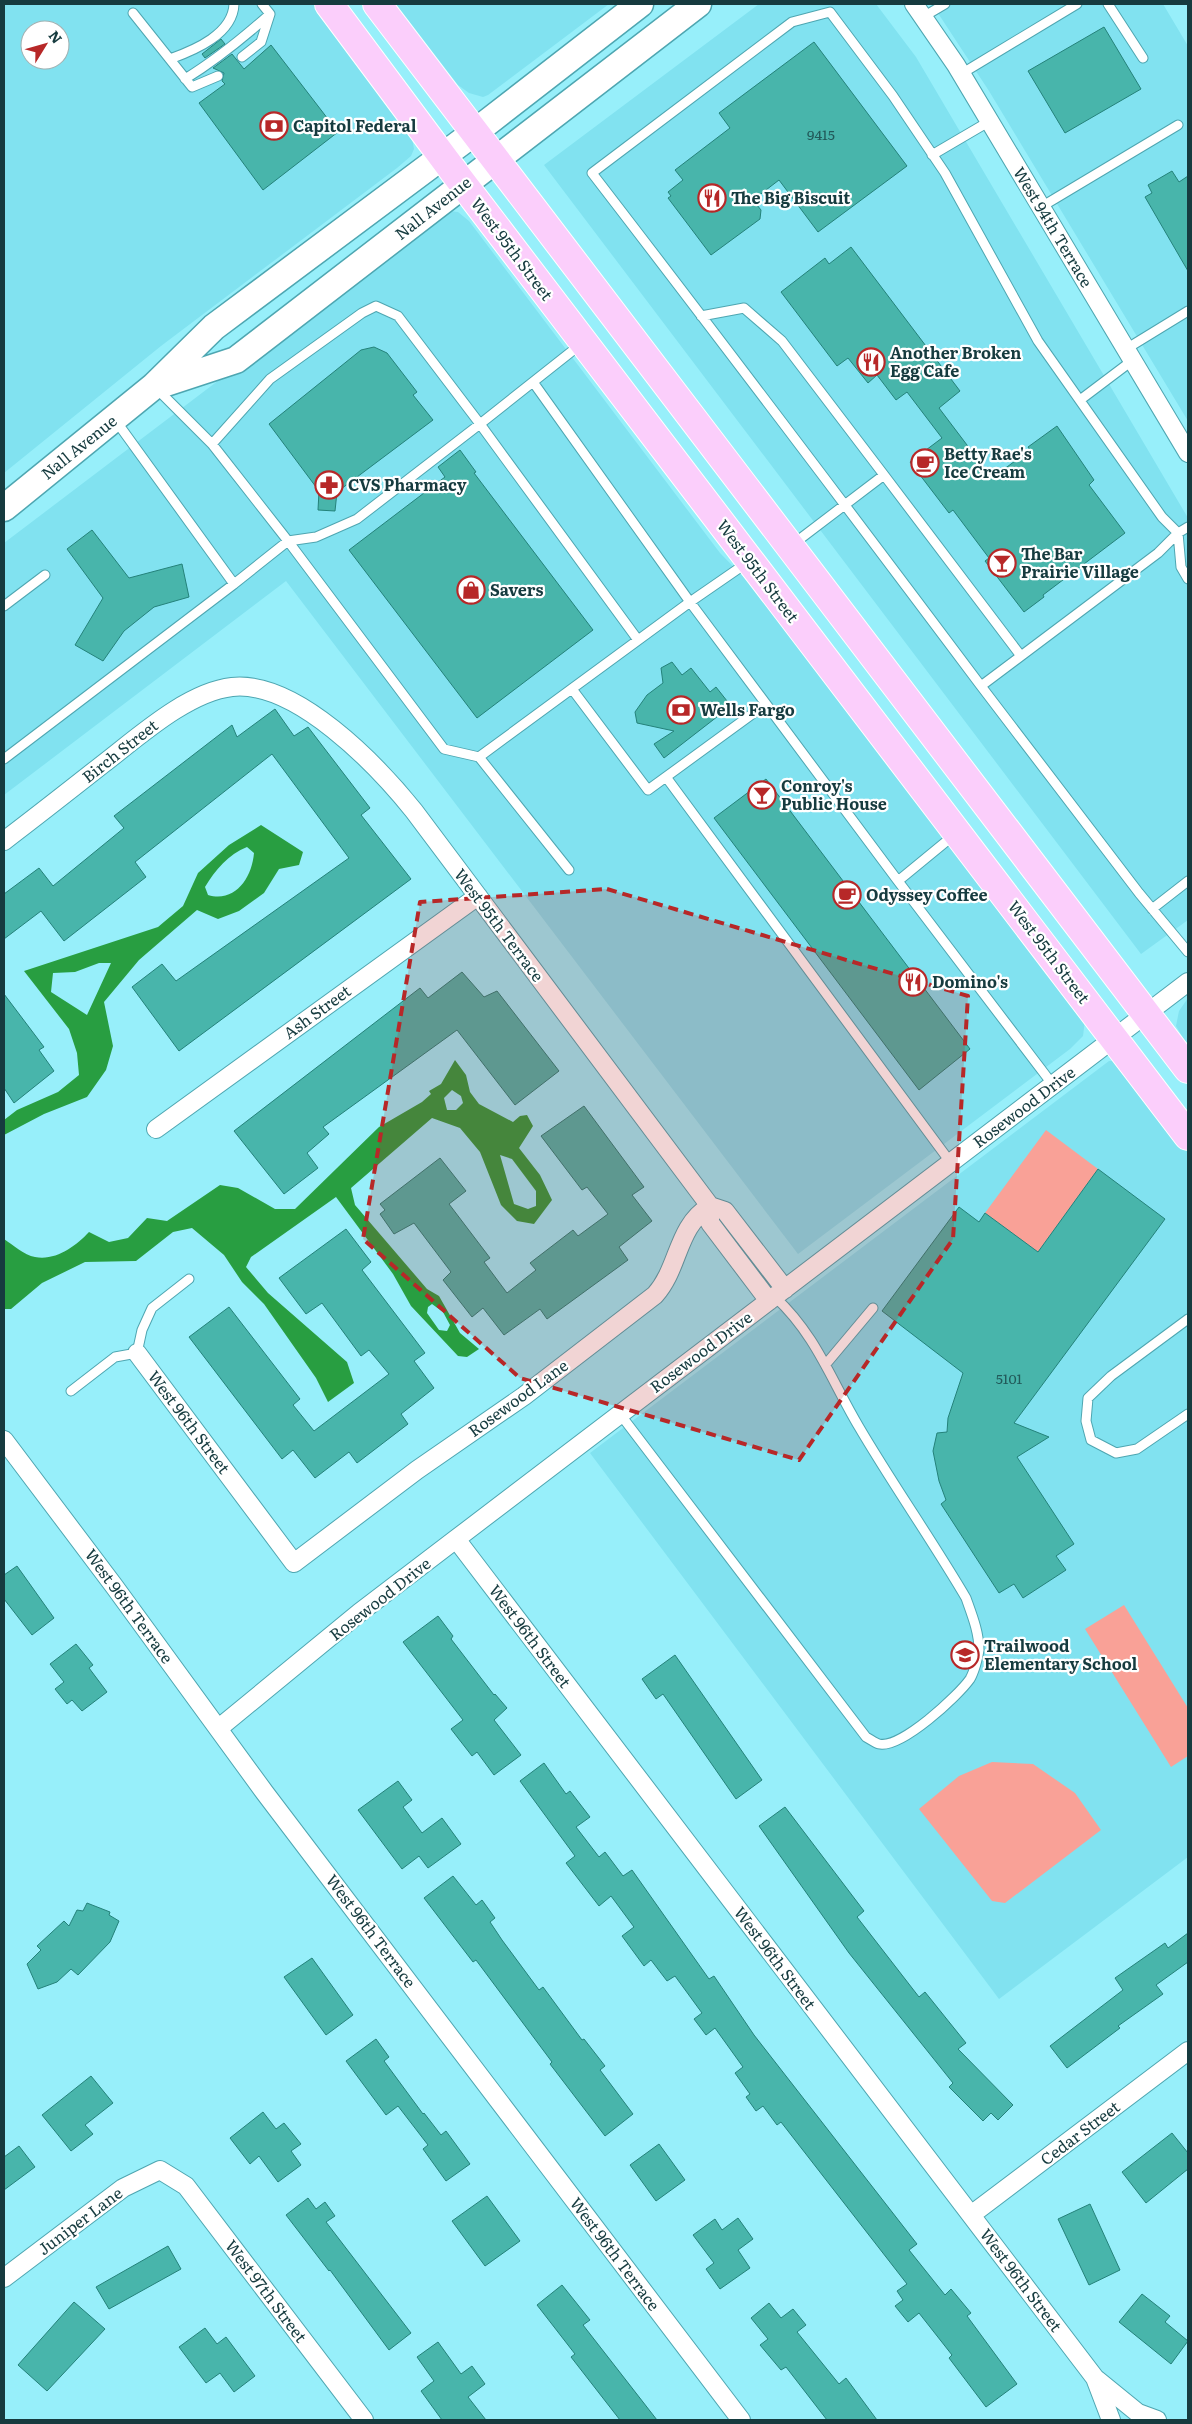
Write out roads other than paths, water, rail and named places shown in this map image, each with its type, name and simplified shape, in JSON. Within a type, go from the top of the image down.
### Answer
[{"type":"main road","name":"West 95th Street","points":[[329,4],[442,157],[1188,1136]]},
{"type":"main road","points":[[377,4],[1188,1069]]},
{"type":"main road","name":"Nall Avenue","points":[[4,508],[154,386],[214,327],[475,132],[640,4]]},
{"type":"main road","name":"Nall Avenue","points":[[154,386],[236,360],[698,4]]},
{"type":"street","name":"West 94th Terrace","points":[[918,10],[990,121],[1188,453]]},
{"type":"street","name":"Birch Street","points":[[4,841],[163,717],[206,694],[232,687],[249,688]]},
{"type":"street","name":"West 95th Terrace","points":[[249,688],[283,697],[317,717],[338,733],[396,789],[710,1206],[725,1211],[776,1296]]},
{"type":"street","name":"Ash Street","points":[[156,1128],[478,896]]},
{"type":"street","name":"Rosewood Drive","points":[[218,1728],[456,1539],[1188,982]]},
{"type":"street","name":"Rosewood Lane","points":[[294,1563],[417,1470],[524,1396],[655,1295],[666,1280],[688,1226],[697,1214],[710,1206]]},
{"type":"street","name":"West 96th Street","points":[[138,1352],[294,1563]]},
{"type":"street","name":"West 96th Terrace","points":[[4,1440],[218,1728],[741,2420]]},
{"type":"street","name":"West 96th Street","points":[[456,1539],[1095,2378],[1138,2413],[1157,2420]]},
{"type":"street","name":"Cedar Street","points":[[970,2215],[1188,2051]]},
{"type":"street","name":"Juniper Lane","points":[[4,2278],[122,2188],[160,2170]]},
{"type":"street","name":"West 97th Street","points":[[160,2170],[186,2186],[364,2420]]},
{"type":"street","name":"West 96th Street","points":[[1095,2378],[1111,2420]]},
{"type":"lane","points":[[170,59],[194,51],[229,25],[234,4]]},
{"type":"lane","points":[[262,4],[270,14]]},
{"type":"lane","points":[[918,10],[944,4]]},
{"type":"lane","points":[[961,74],[1077,4]]},
{"type":"lane","points":[[1108,4],[1142,58]]},
{"type":"lane","points":[[1188,579],[1181,567],[1178,533],[1162,517],[1038,341],[932,155],[893,96],[830,12],[792,22],[592,173],[981,686],[1152,909],[1188,952]]},
{"type":"lane","points":[[133,13],[192,87],[218,76]]},
{"type":"lane","points":[[185,79],[226,51],[270,14]]},
{"type":"lane","points":[[242,57],[261,42],[270,14]]},
{"type":"lane","points":[[932,155],[990,121]]},
{"type":"lane","points":[[1042,207],[1178,125]]},
{"type":"lane","points":[[212,444],[270,378],[362,313],[376,306],[398,316],[480,424],[638,640]]},
{"type":"lane","points":[[701,316],[744,308],[782,341],[1021,656]]},
{"type":"lane","points":[[1080,400],[1130,354],[1188,311]]},
{"type":"lane","points":[[4,759],[288,541],[316,537],[357,519],[584,342]]},
{"type":"lane","points":[[533,382],[690,602],[1053,1085]]},
{"type":"lane","points":[[154,386],[212,444],[288,541],[444,749],[479,757],[569,870]]},
{"type":"lane","points":[[114,418],[234,584]]},
{"type":"lane","points":[[790,547],[884,475]]},
{"type":"lane","points":[[981,686],[1158,553],[1178,533],[1188,527]]},
{"type":"lane","points":[[479,757],[750,560]]},
{"type":"lane","points":[[4,606],[45,575]]},
{"type":"lane","points":[[572,689],[648,790],[766,704]]},
{"type":"lane","points":[[666,777],[950,1163]]},
{"type":"lane","points":[[898,881],[958,832]]},
{"type":"lane","points":[[1152,909],[1188,881]]},
{"type":"lane","points":[[71,1391],[115,1357],[138,1352],[142,1330],[152,1308],[189,1279]]},
{"type":"lane","points":[[620,1414],[866,1737],[880,1744],[894,1742],[907,1736],[959,1693],[971,1676],[979,1651],[977,1629],[966,1598],[858,1427],[826,1364],[793,1313],[776,1296]]},
{"type":"lane","points":[[826,1364],[873,1308]]},
{"type":"lane","points":[[1188,1319],[1111,1376],[1088,1398],[1086,1421],[1091,1440],[1116,1453],[1137,1450],[1188,1414]]},
{"type":"place","name":"Capitol Federal","points":[[274,126]]},
{"type":"place","name":"The Big Biscuit","points":[[712,198]]},
{"type":"place","name":"Another Broken Egg Cafe","points":[[871,362]]},
{"type":"place","name":"Betty Rae's Ice Cream","points":[[925,463]]},
{"type":"place","name":"CVS Pharmacy","points":[[329,485]]},
{"type":"place","name":"The Bar Prairie Village","points":[[1002,563]]},
{"type":"place","name":"Savers","points":[[471,590]]},
{"type":"place","name":"Wells Fargo","points":[[681,710]]},
{"type":"place","name":"Conroy's Public House","points":[[762,795]]},
{"type":"place","name":"Odyssey Coffee","points":[[847,895]]},
{"type":"place","name":"Domino's","points":[[913,982]]},
{"type":"place","name":"Trailwood Elementary School","points":[[965,1655]]}]
